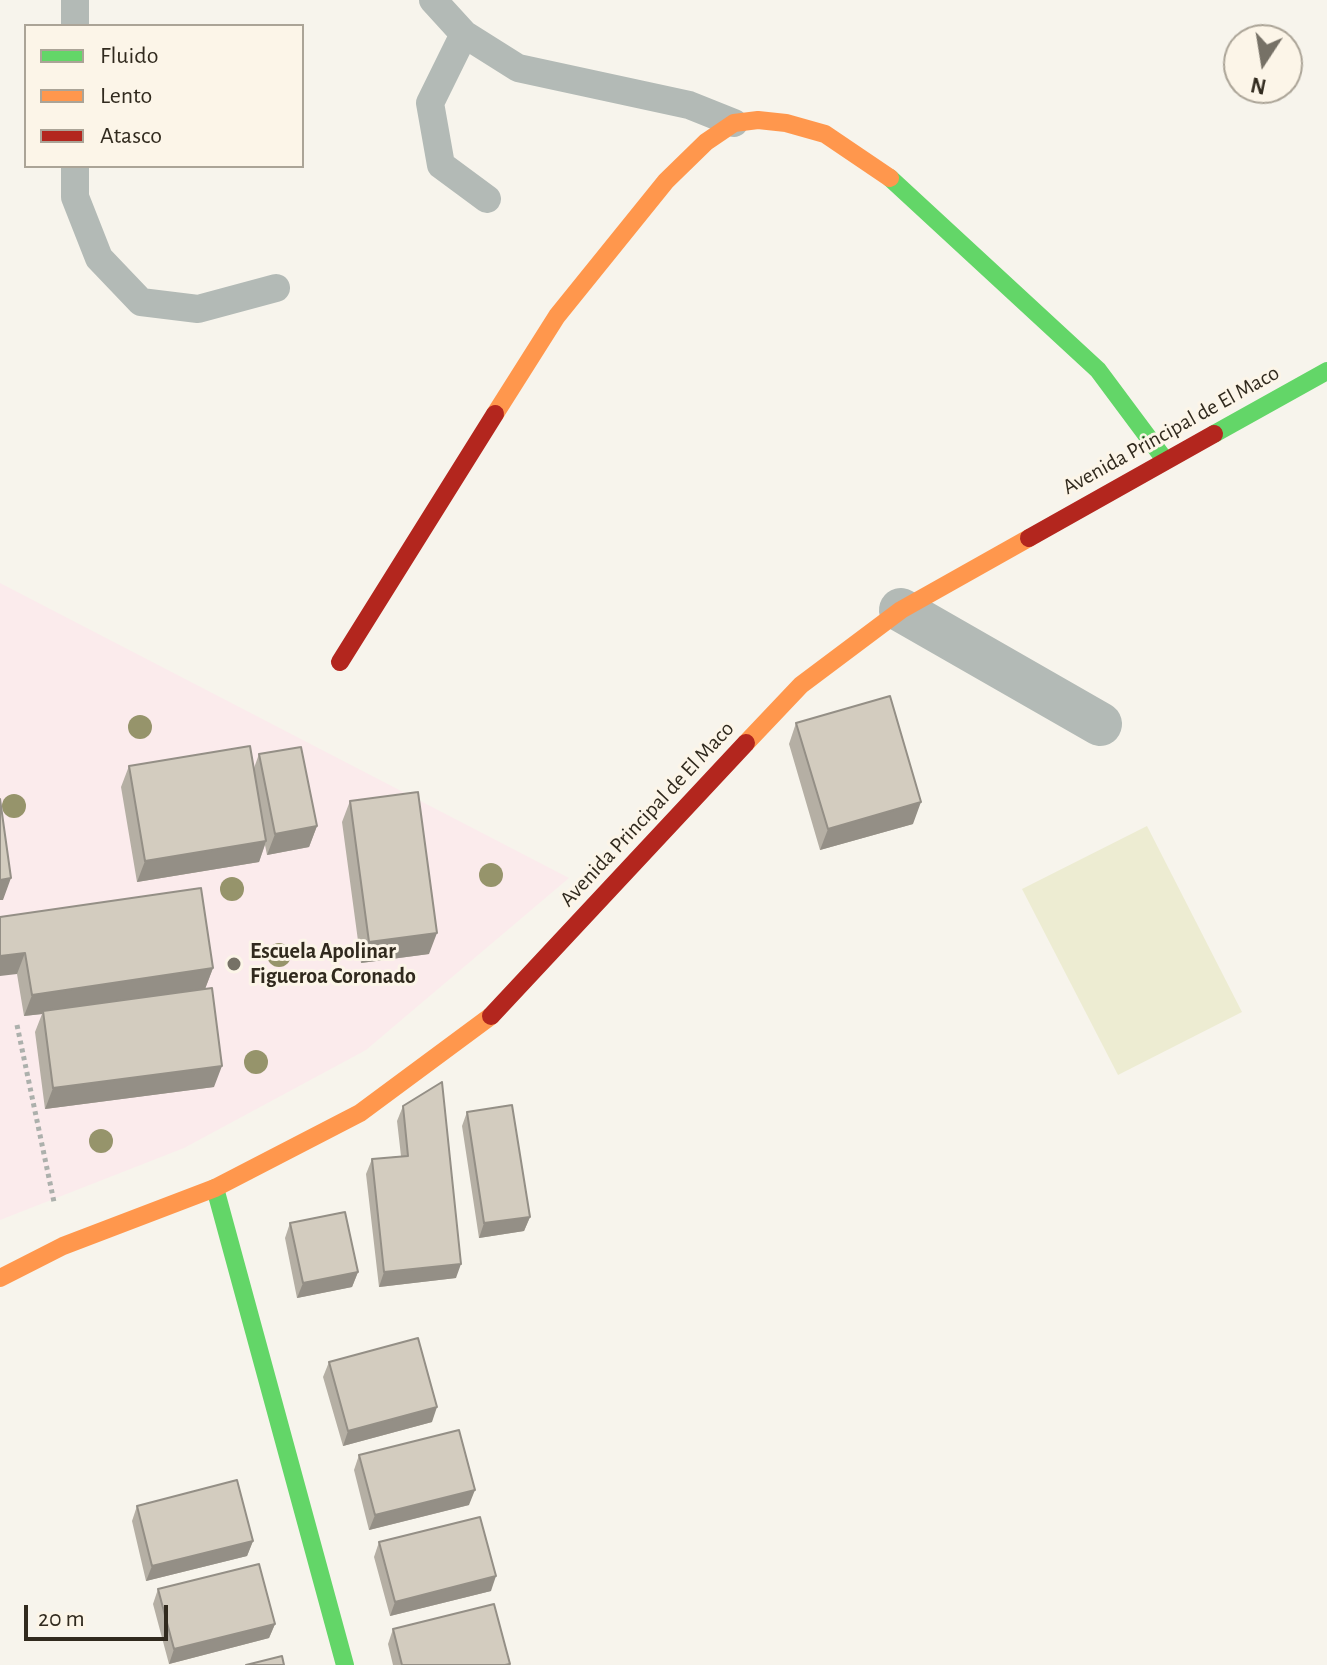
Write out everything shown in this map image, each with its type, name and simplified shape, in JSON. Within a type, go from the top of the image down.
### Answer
[{"type":"street","points":[[340,662],[557,316],[666,181],[706,142],[734,123],[758,120],[786,123],[825,134],[892,179],[1098,370],[1165,460]]},
{"type":"street","name":"Avenida Principal de El Maco","points":[[0,1278],[63,1246],[215,1188],[360,1113],[488,1019],[801,685],[901,610],[1327,371]]},
{"type":"street","points":[[901,610],[1100,724]]},
{"type":"street","points":[[215,1188],[345,1665]]},
{"type":"lane","points":[[75,0],[75,24]]},
{"type":"lane","points":[[433,0],[464,34],[518,68],[689,105],[734,123]]},
{"type":"lane","points":[[464,34],[430,103],[441,165],[487,199]]},
{"type":"lane","points":[[75,168],[75,197],[99,258],[141,302],[198,309],[276,288]]},
{"type":"path","points":[[17,1025],[63,1246]]},
{"type":"shaded area","name":"Escuela Apolinar Figueroa Coronado","points":[[0,583],[569,878],[366,1050],[184,1148],[0,1220]]},
{"type":"green space","points":[[1147,826],[1242,1012],[1118,1075],[1022,889]]},
{"type":"building","points":[[890,696],[921,802],[828,829],[796,723]]},
{"type":"building","points":[[250,746],[266,841],[145,861],[129,766]]},
{"type":"building","points":[[301,747],[317,826],[275,834],[259,754]]},
{"type":"building","points":[[418,792],[437,933],[369,942],[350,801]]},
{"type":"building","points":[[0,799],[11,878],[0,880]]},
{"type":"building","points":[[201,888],[213,968],[32,995],[25,953],[0,956],[0,917]]},
{"type":"building","points":[[212,988],[222,1066],[53,1088],[43,1011]]},
{"type":"building","points":[[442,1082],[461,1264],[384,1272],[372,1159],[408,1156],[403,1106]]},
{"type":"building","points":[[512,1105],[530,1217],[484,1223],[467,1112]]},
{"type":"building","points":[[345,1212],[358,1272],[303,1283],[290,1223]]},
{"type":"building","points":[[418,1338],[437,1407],[348,1431],[329,1362]]},
{"type":"building","points":[[459,1430],[475,1490],[375,1515],[359,1455]]},
{"type":"building","points":[[237,1480],[253,1541],[152,1566],[137,1506]]},
{"type":"building","points":[[480,1517],[496,1576],[395,1602],[379,1542]]},
{"type":"building","points":[[259,1564],[275,1624],[174,1649],[158,1589]]},
{"type":"building","points":[[494,1604],[510,1664],[402,1665],[393,1629]]},
{"type":"building","points":[[282,1656],[284,1665],[246,1665]]},
{"type":"traffic: fast","points":[[890,178],[1098,370],[1165,460]]},
{"type":"traffic: fast","points":[[1214,434],[1327,371]]},
{"type":"traffic: fast","points":[[215,1188],[345,1665]]},
{"type":"traffic: slow","points":[[495,414],[557,316],[666,181],[706,142],[734,123],[758,120],[786,123],[825,134],[890,178]]},
{"type":"traffic: slow","points":[[746,743],[801,685],[901,610],[1029,538]]},
{"type":"traffic: slow","points":[[0,1278],[63,1246],[215,1188],[360,1113],[491,1016]]},
{"type":"traffic: jam","points":[[340,662],[495,414]]},
{"type":"traffic: jam","points":[[1029,538],[1214,434]]},
{"type":"traffic: jam","points":[[491,1016],[746,743]]},
{"type":"place","name":"Escuela Apolinar Figueroa Coronado","points":[[234,964]]}]
